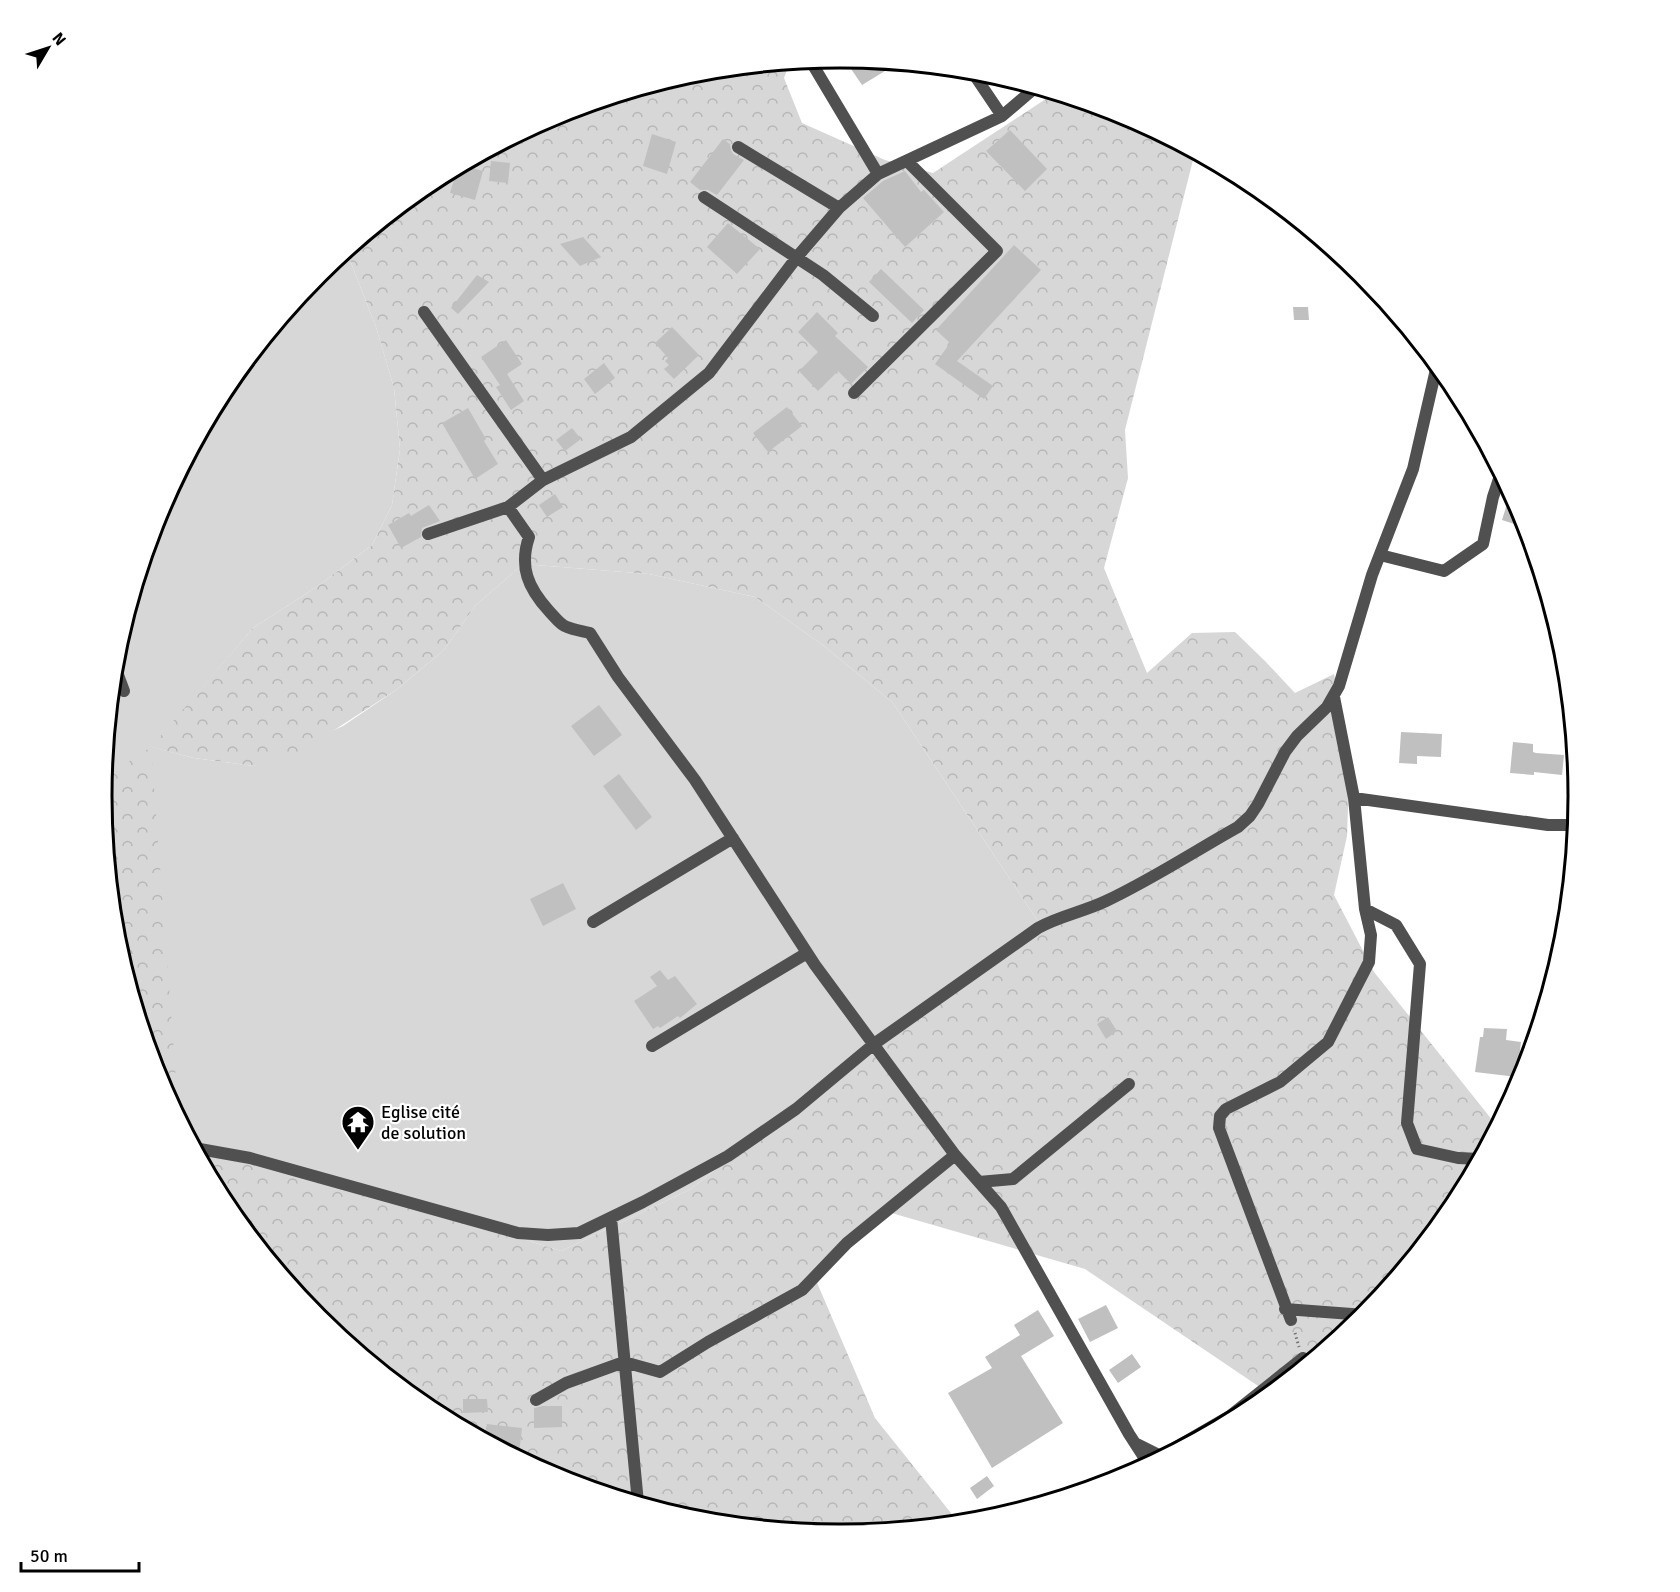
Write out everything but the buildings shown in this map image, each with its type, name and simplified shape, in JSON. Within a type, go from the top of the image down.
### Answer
[{"type":"street","points":[[815,69],[878,174]]},
{"type":"street","points":[[978,80],[1002,116]]},
{"type":"street","points":[[428,534],[508,507],[543,480],[631,437],[709,373],[797,257],[839,208],[878,174],[1002,116],[1030,92]]},
{"type":"street","points":[[738,147],[839,208]]},
{"type":"street","points":[[854,393],[997,251],[908,161]]},
{"type":"street","points":[[705,197],[823,275],[873,316]]},
{"type":"street","points":[[424,312],[543,480]]},
{"type":"street","points":[[204,1150],[250,1158],[518,1233],[548,1235],[579,1233],[728,1156],[796,1109],[873,1044],[1038,928],[1058,918],[1078,913],[1108,900],[1238,827],[1250,816],[1285,752],[1334,697],[1380,555],[1413,469],[1435,375]]},
{"type":"street","points":[[1380,555],[1444,571],[1483,544],[1497,484]]},
{"type":"street","points":[[508,507],[530,537],[525,549],[524,564],[537,597],[564,627],[590,633],[618,677],[696,780],[807,953],[955,1155],[1001,1207],[1144,1457]]},
{"type":"street","points":[[121,683],[124,692]]},
{"type":"street","points":[[1334,697],[1354,798],[1365,909],[1371,935],[1369,962],[1328,1042],[1280,1082],[1226,1109],[1220,1116],[1219,1128],[1288,1314],[1351,1315]]},
{"type":"street","points":[[1354,798],[1548,825],[1567,825]]},
{"type":"street","points":[[593,922],[733,838]]},
{"type":"street","points":[[1365,909],[1396,926],[1420,964],[1407,1123],[1417,1149],[1472,1159]]},
{"type":"street","points":[[652,1046],[807,953]]},
{"type":"street","points":[[979,1182],[1013,1179],[1129,1084]]},
{"type":"street","points":[[536,1400],[566,1383],[624,1362],[660,1372],[708,1342],[802,1290],[848,1243],[955,1155]]},
{"type":"street","points":[[611,1218],[637,1496]]},
{"type":"street","points":[[1135,1443],[1154,1453]]},
{"type":"path","points":[[1288,1314],[1303,1358]]},
{"type":"green space","points":[[787,70],[784,78],[802,123],[885,160],[933,173],[1048,98],[1119,123],[1193,159],[1125,430],[1128,478],[1104,568],[1147,673],[1192,633],[1235,632],[1295,693],[1334,674],[1350,751],[1347,836],[1334,895],[1374,972],[1492,1120],[1446,1201],[1388,1276],[1320,1344],[1263,1389],[1085,1269],[888,1212],[815,1278],[875,1418],[953,1515],[888,1523],[792,1523],[698,1511],[651,1500],[561,1469],[518,1449],[435,1402],[397,1374],[360,1344],[292,1276],[234,1201],[206,1155],[358,1187],[561,1251],[689,1190],[1039,923],[893,703],[824,646],[755,597],[649,574],[523,564],[475,606],[444,650],[396,690],[299,753],[254,766],[194,758],[151,747],[253,628],[318,586],[372,545],[392,505],[400,449],[394,388],[376,327],[349,258],[397,218],[435,190],[476,165],[561,123],[651,92],[698,81]]},
{"type":"green space","points":[[349,258],[376,327],[394,388],[400,449],[392,505],[372,545],[318,586],[253,628],[152,747],[194,758],[254,766],[343,726],[396,690],[444,650],[475,606],[523,564],[649,574],[755,597],[824,646],[893,703],[1039,923],[689,1190],[561,1251],[358,1187],[206,1155],[172,1085],[111,801],[113,748],[125,654],[136,607],[167,517],[209,432],[234,391],[262,353],[292,316]]},
{"type":"green space","points":[[151,747],[177,1097],[150,1030],[125,938],[113,844],[112,773]]},
{"type":"place","name":"Eglise cité de solution","points":[[358,1151]]}]
